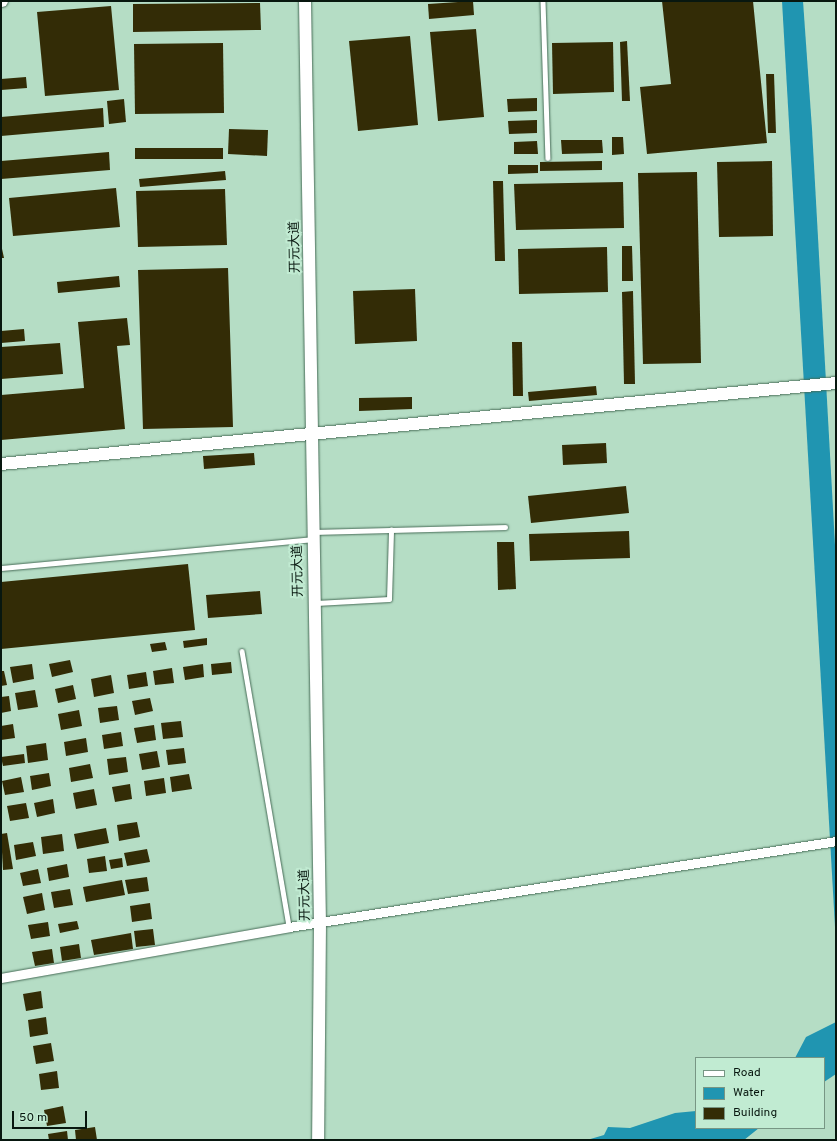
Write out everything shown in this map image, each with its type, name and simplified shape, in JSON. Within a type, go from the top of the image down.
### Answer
[{"type":"street","name":"开元大道","points":[[306,1],[313,433],[312,535],[320,923],[318,1140]]},
{"type":"street","points":[[1,464],[836,383]]},
{"type":"street","points":[[1,978],[290,927],[819,843],[836,842]]},
{"type":"lane","points":[[543,1],[548,158]]},
{"type":"lane","points":[[1,568],[312,535],[391,530],[505,527]]},
{"type":"lane","points":[[314,603],[389,599],[391,530]]},
{"type":"lane","points":[[242,651],[290,927]]},
{"type":"water","points":[[782,1],[803,1],[812,129],[836,563],[836,944]]},
{"type":"water","points":[[836,1022],[836,1074],[825,1081],[825,1057],[796,1057],[806,1037]]},
{"type":"water","points":[[695,1111],[695,1129],[758,1129],[744,1140],[587,1140],[604,1135],[608,1127],[630,1128],[675,1113]]},
{"type":"building","points":[[473,1],[474,15],[429,19],[428,4]]},
{"type":"building","points":[[662,1],[753,1],[767,143],[647,154],[640,87],[671,84]]},
{"type":"building","points":[[260,3],[261,30],[133,32],[133,4]]},
{"type":"building","points":[[111,6],[119,90],[45,96],[37,12]]},
{"type":"building","points":[[476,29],[484,117],[438,121],[430,32]]},
{"type":"building","points":[[410,36],[418,125],[358,131],[349,41]]},
{"type":"building","points":[[627,41],[630,101],[622,101],[620,42]]},
{"type":"building","points":[[613,42],[614,92],[553,94],[552,43]]},
{"type":"building","points":[[223,43],[224,113],[135,114],[134,44]]},
{"type":"building","points":[[766,74],[774,74],[776,133],[768,133]]},
{"type":"building","points":[[26,77],[27,88],[1,90],[1,79]]},
{"type":"building","points":[[537,98],[537,111],[508,112],[507,99]]},
{"type":"building","points":[[124,99],[126,122],[109,124],[107,101]]},
{"type":"building","points":[[103,108],[104,127],[1,136],[1,117]]},
{"type":"building","points":[[537,120],[537,133],[509,134],[508,121]]},
{"type":"building","points":[[229,129],[268,130],[267,156],[228,154]]},
{"type":"building","points":[[612,137],[623,137],[624,154],[612,155]]},
{"type":"building","points":[[561,140],[602,140],[603,153],[562,154]]},
{"type":"building","points":[[537,141],[538,154],[514,154],[514,142]]},
{"type":"building","points":[[135,148],[223,148],[223,159],[135,159]]},
{"type":"building","points":[[109,152],[110,170],[1,179],[1,161]]},
{"type":"building","points":[[602,161],[602,170],[540,171],[540,162]]},
{"type":"building","points":[[772,161],[773,236],[719,237],[717,162]]},
{"type":"building","points":[[508,165],[538,165],[538,173],[508,174]]},
{"type":"building","points":[[225,171],[226,180],[140,187],[139,179]]},
{"type":"building","points":[[697,172],[701,363],[643,364],[638,173]]},
{"type":"building","points":[[493,181],[503,181],[505,261],[495,261]]},
{"type":"building","points":[[623,182],[624,228],[516,230],[514,184]]},
{"type":"building","points":[[116,188],[120,227],[13,236],[9,198]]},
{"type":"building","points":[[225,189],[227,245],[138,247],[136,191]]},
{"type":"building","points":[[1,244],[4,258],[1,258]]},
{"type":"building","points":[[622,246],[632,246],[633,281],[622,281]]},
{"type":"building","points":[[607,247],[608,292],[519,294],[518,249]]},
{"type":"building","points":[[228,268],[233,427],[143,429],[138,270]]},
{"type":"building","points":[[119,276],[120,287],[58,293],[57,282]]},
{"type":"building","points":[[415,289],[417,341],[355,344],[353,291]]},
{"type":"building","points":[[633,291],[635,384],[624,384],[622,292]]},
{"type":"building","points":[[127,318],[130,345],[117,346],[125,429],[1,440],[1,395],[84,388],[78,322]]},
{"type":"building","points":[[24,329],[25,341],[1,343],[1,331]]},
{"type":"building","points":[[512,342],[522,342],[523,396],[513,396]]},
{"type":"building","points":[[60,343],[63,374],[1,379],[1,347]]},
{"type":"building","points":[[596,386],[597,395],[529,401],[528,392]]},
{"type":"building","points":[[412,397],[412,409],[359,411],[359,398]]},
{"type":"building","points":[[606,443],[607,463],[563,465],[562,445]]},
{"type":"building","points":[[254,453],[255,465],[204,469],[203,456]]},
{"type":"building","points":[[626,486],[629,513],[531,523],[528,496]]},
{"type":"building","points":[[629,531],[630,558],[530,561],[529,534]]},
{"type":"building","points":[[497,542],[514,542],[516,589],[498,590]]},
{"type":"building","points":[[188,564],[195,630],[1,649],[1,582]]},
{"type":"building","points":[[260,591],[262,614],[208,618],[206,595]]},
{"type":"building","points":[[207,638],[207,645],[184,648],[183,641]]},
{"type":"building","points":[[165,642],[167,650],[152,652],[150,644]]},
{"type":"building","points":[[70,660],[73,672],[52,677],[49,664]]},
{"type":"building","points":[[231,662],[232,673],[212,675],[211,664]]},
{"type":"building","points":[[32,664],[34,679],[13,683],[10,667]]},
{"type":"building","points":[[203,664],[204,677],[185,680],[183,667]]},
{"type":"building","points":[[172,668],[174,683],[155,685],[153,671]]},
{"type":"building","points":[[1,671],[4,671],[7,685],[1,686]]},
{"type":"building","points":[[146,672],[148,686],[129,689],[127,675]]},
{"type":"building","points":[[111,675],[114,693],[94,697],[91,679]]},
{"type":"building","points":[[73,685],[76,699],[58,703],[55,689]]},
{"type":"building","points":[[35,690],[38,707],[18,710],[15,693]]},
{"type":"building","points":[[9,696],[11,711],[1,713],[1,697]]},
{"type":"building","points":[[150,698],[153,711],[135,715],[132,701]]},
{"type":"building","points":[[117,706],[119,720],[100,723],[98,708]]},
{"type":"building","points":[[79,710],[82,726],[61,730],[58,714]]},
{"type":"building","points":[[181,721],[183,737],[163,739],[161,723]]},
{"type":"building","points":[[13,724],[15,738],[1,740],[1,726]]},
{"type":"building","points":[[154,725],[156,740],[137,743],[134,728]]},
{"type":"building","points":[[121,732],[123,746],[104,749],[102,735]]},
{"type":"building","points":[[86,738],[88,752],[66,756],[64,742]]},
{"type":"building","points":[[46,743],[48,760],[28,763],[26,746]]},
{"type":"building","points":[[184,748],[186,763],[168,765],[166,750]]},
{"type":"building","points":[[157,751],[160,767],[142,770],[139,754]]},
{"type":"building","points":[[24,754],[25,763],[3,766],[1,757]]},
{"type":"building","points":[[126,757],[128,772],[109,775],[107,759]]},
{"type":"building","points":[[90,764],[93,778],[71,782],[69,768]]},
{"type":"building","points":[[49,773],[51,786],[32,790],[30,776]]},
{"type":"building","points":[[189,774],[192,789],[172,792],[170,777]]},
{"type":"building","points":[[21,777],[24,792],[5,795],[2,781]]},
{"type":"building","points":[[164,778],[166,793],[146,796],[144,781]]},
{"type":"building","points":[[130,784],[132,799],[115,802],[112,787]]},
{"type":"building","points":[[94,789],[97,805],[76,809],[73,793]]},
{"type":"building","points":[[53,799],[55,813],[37,817],[34,803]]},
{"type":"building","points":[[26,803],[29,818],[10,821],[7,806]]},
{"type":"building","points":[[137,822],[140,837],[119,841],[117,825]]},
{"type":"building","points":[[106,828],[109,843],[77,849],[74,834]]},
{"type":"building","points":[[7,833],[13,869],[3,870],[1,834]]},
{"type":"building","points":[[62,834],[64,851],[43,854],[41,837]]},
{"type":"building","points":[[33,842],[36,856],[16,860],[14,845]]},
{"type":"building","points":[[147,849],[150,862],[127,866],[124,853]]},
{"type":"building","points":[[105,856],[107,871],[89,873],[87,859]]},
{"type":"building","points":[[122,858],[123,867],[111,869],[109,860]]},
{"type":"building","points":[[67,864],[69,877],[49,881],[47,868]]},
{"type":"building","points":[[38,869],[41,883],[23,886],[20,873]]},
{"type":"building","points":[[147,877],[149,891],[128,894],[125,880]]},
{"type":"building","points":[[122,880],[125,895],[86,902],[83,887]]},
{"type":"building","points":[[70,889],[73,905],[54,908],[51,892]]},
{"type":"building","points":[[42,893],[45,910],[27,914],[23,897]]},
{"type":"building","points":[[150,903],[152,919],[132,922],[130,906]]},
{"type":"building","points":[[77,921],[79,929],[60,933],[58,924]]},
{"type":"building","points":[[48,922],[50,936],[31,939],[28,925]]},
{"type":"building","points":[[153,929],[155,945],[136,947],[134,931]]},
{"type":"building","points":[[131,933],[133,949],[94,955],[91,940]]},
{"type":"building","points":[[79,944],[81,958],[62,961],[60,947]]},
{"type":"building","points":[[52,949],[54,963],[35,966],[32,952]]},
{"type":"building","points":[[41,991],[43,1008],[26,1011],[23,994]]},
{"type":"building","points":[[46,1017],[48,1034],[30,1037],[28,1020]]},
{"type":"building","points":[[51,1043],[54,1061],[36,1064],[33,1046]]},
{"type":"building","points":[[57,1071],[59,1088],[41,1090],[39,1074]]},
{"type":"building","points":[[63,1106],[66,1123],[47,1126],[44,1110]]},
{"type":"building","points":[[95,1127],[97,1140],[76,1140],[75,1130]]},
{"type":"building","points":[[67,1131],[68,1140],[49,1140],[48,1134]]}]
